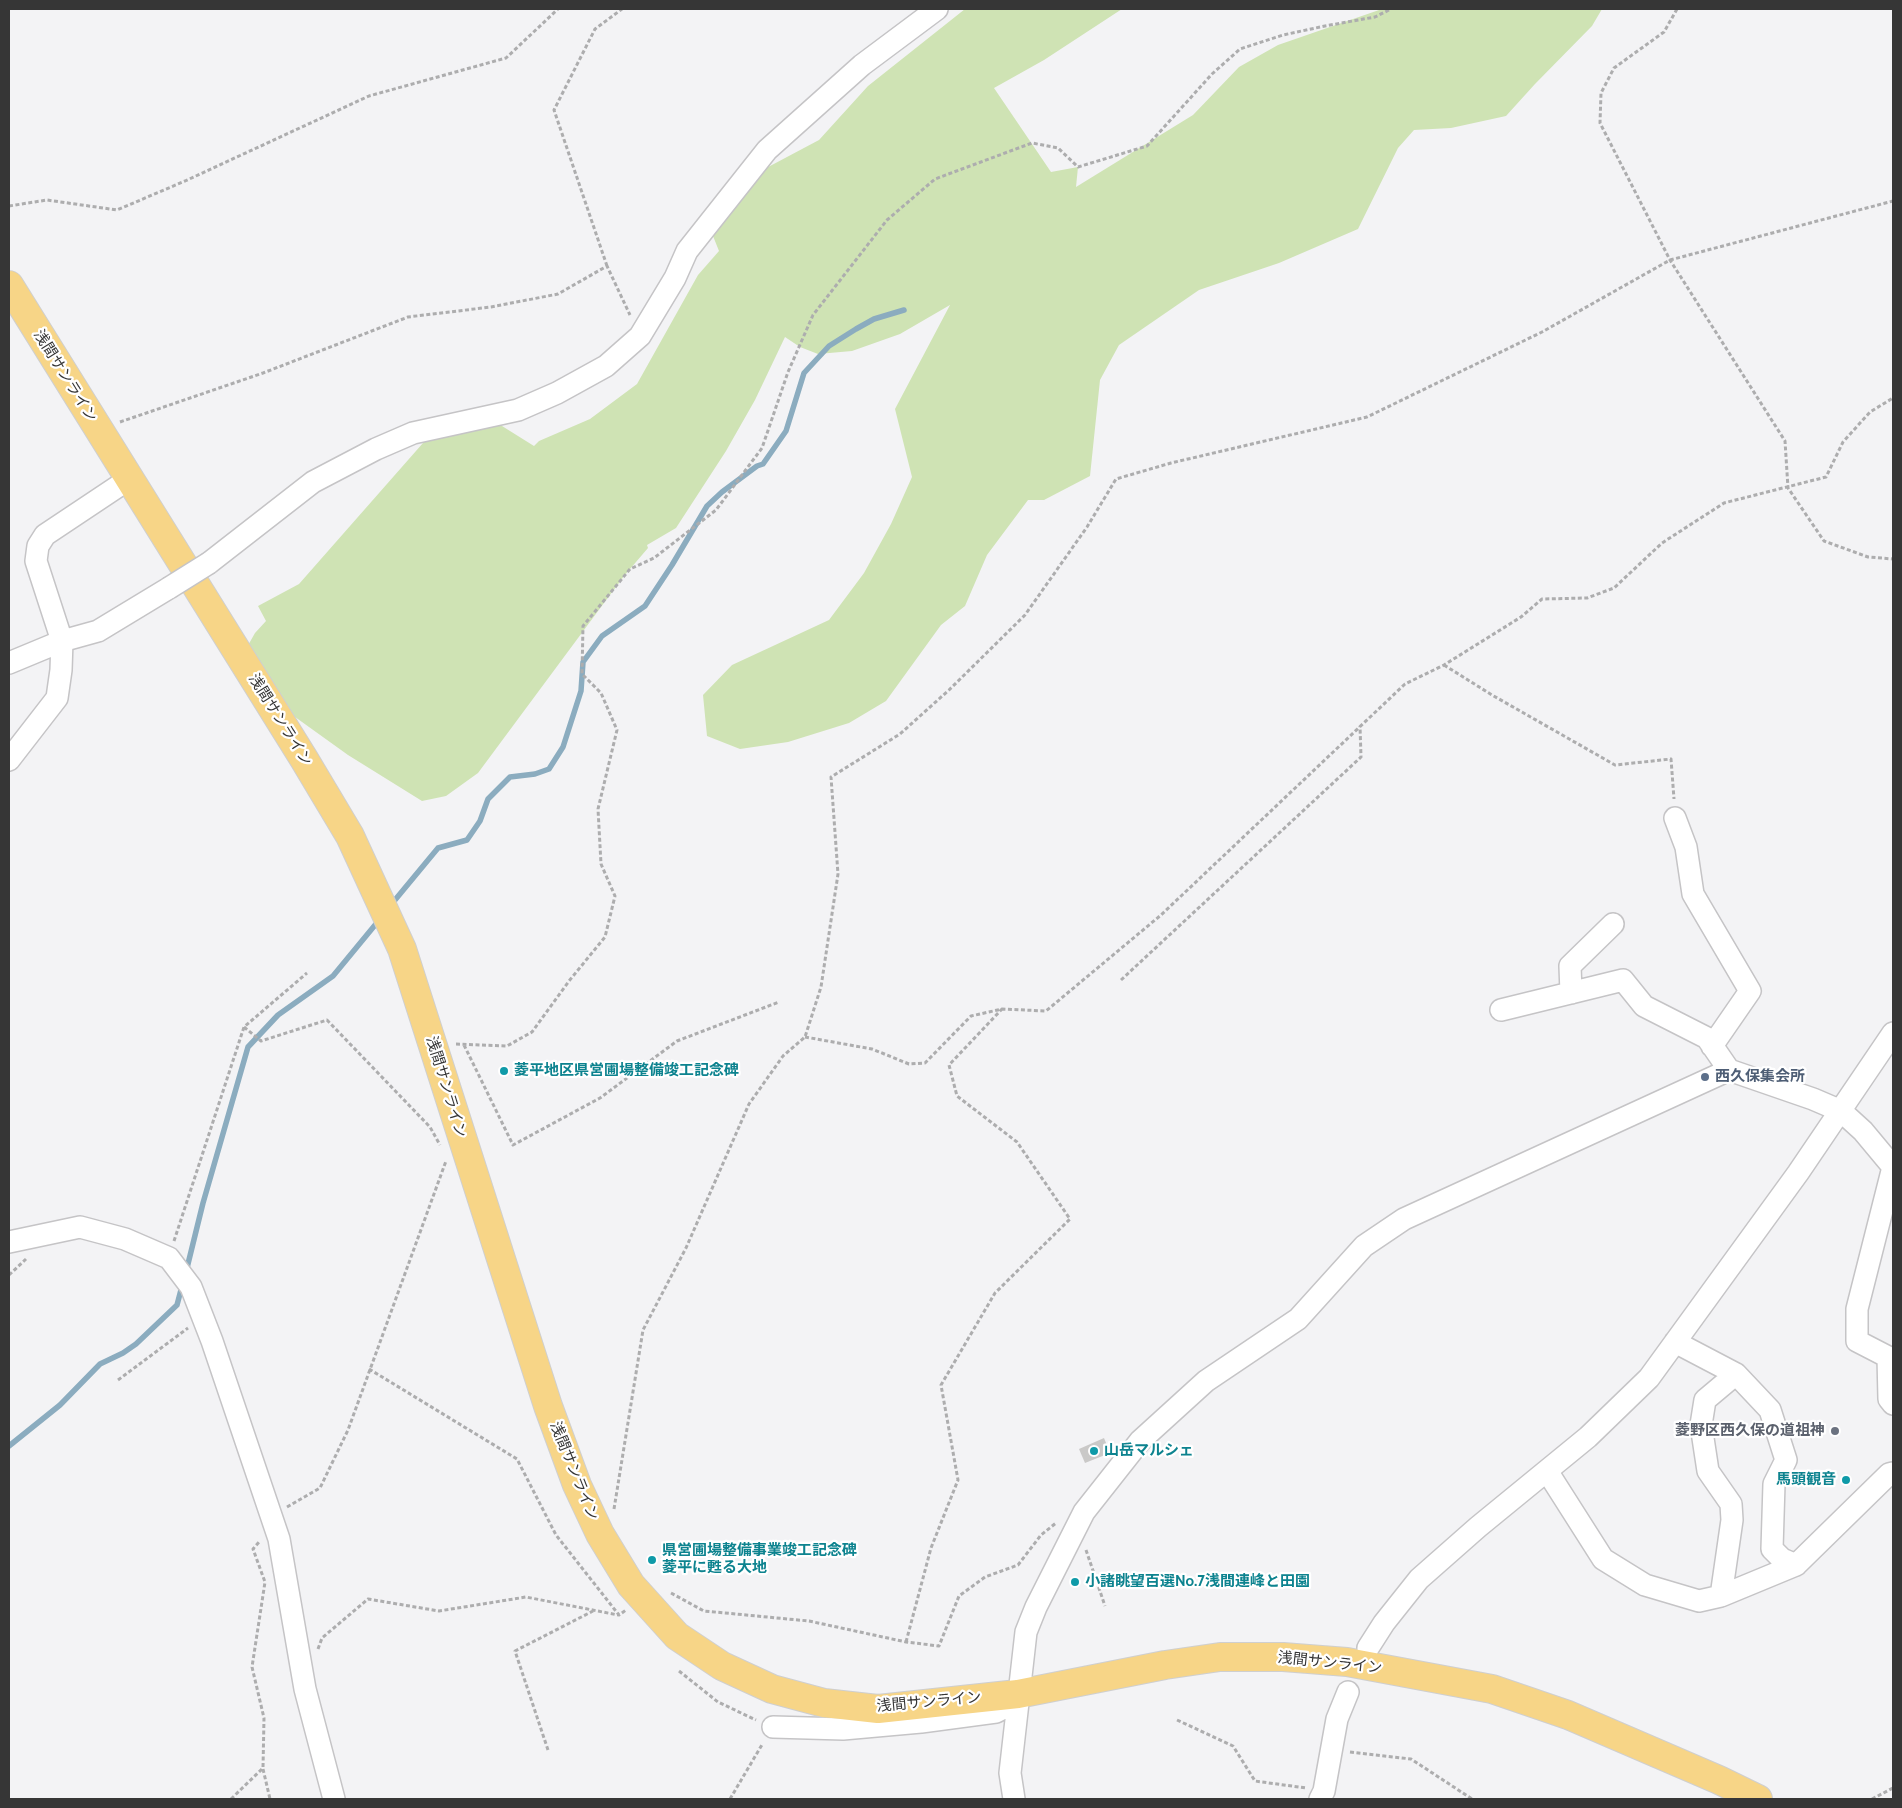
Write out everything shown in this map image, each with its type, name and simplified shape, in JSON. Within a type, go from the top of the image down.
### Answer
[{"type":"main road","name":"浅間サンライン","points":[[9,285],[350,836],[402,949],[545,1397],[577,1485],[600,1534],[631,1585],[677,1636],[722,1666],[772,1689],[824,1702],[878,1709],[1018,1697],[1164,1665],[1220,1657],[1283,1657],[1347,1662],[1492,1689],[1568,1715],[1719,1780],[1758,1799]]},
{"type":"street","points":[[9,663],[62,641],[98,631],[209,563],[313,482],[376,449],[413,433],[518,410],[557,393],[606,366],[640,336],[675,278],[687,251],[767,150],[862,64],[938,9]]},
{"type":"street","points":[[9,760],[57,698],[61,670],[62,641],[36,561],[38,546],[45,535],[129,479]]},
{"type":"street","points":[[1675,818],[1686,848],[1693,894],[1750,991],[1712,1046]]},
{"type":"street","points":[[1571,993],[1570,966],[1613,924]]},
{"type":"street","points":[[1501,1010],[1623,980],[1644,1006],[1707,1038],[1728,1070],[1813,1099],[1841,1111],[1863,1131],[1893,1167],[1857,1309],[1857,1341],[1888,1357],[1889,1399],[1893,1404]]},
{"type":"street","points":[[1368,1648],[1384,1623],[1419,1579],[1478,1527],[1588,1437],[1649,1378],[1841,1111],[1893,1033]]},
{"type":"street","points":[[1014,1799],[1010,1773],[1026,1632],[1036,1607],[1081,1518],[1140,1441],[1206,1381],[1298,1319],[1364,1246],[1404,1219],[1728,1070]]},
{"type":"street","points":[[9,1242],[80,1227],[125,1239],[169,1258],[191,1287],[274,1521],[279,1539],[305,1690],[334,1799]]},
{"type":"street","points":[[1676,1342],[1736,1374],[1770,1410],[1786,1460],[1774,1484],[1772,1549],[1782,1559],[1796,1565]]},
{"type":"street","points":[[1721,1596],[1732,1520],[1731,1504],[1708,1471],[1701,1425],[1705,1400],[1736,1374]]},
{"type":"street","points":[[1547,1471],[1603,1559],[1645,1585],[1699,1601],[1721,1596],[1796,1565],[1889,1474],[1893,1473]]},
{"type":"street","points":[[1322,1795],[1332,1750],[1336,1719],[1348,1692]]},
{"type":"street","points":[[772,1727],[843,1730],[922,1722],[996,1712],[1018,1697]]},
{"type":"path","points":[[9,206],[47,200],[118,210],[369,96],[506,58],[558,9]]},
{"type":"path","points":[[622,9],[595,29],[554,110],[607,266],[640,336]]},
{"type":"path","points":[[433,1043],[507,1046],[532,1032],[569,980],[605,937],[615,896],[602,864],[598,809],[617,730],[601,693],[582,674],[582,626],[630,569],[654,558],[716,510],[762,448],[788,372],[813,315],[887,220],[935,179],[1032,143],[1058,148],[1078,167],[1146,146],[1212,74],[1240,49],[1283,35],[1376,17],[1391,9]]},
{"type":"path","points":[[1678,9],[1664,32],[1614,68],[1601,93],[1600,123],[1670,260],[1785,441],[1788,488],[1824,541],[1868,557],[1893,559]]},
{"type":"path","points":[[614,1510],[643,1330],[686,1248],[749,1104],[783,1056],[805,1037],[821,986],[838,874],[831,777],[900,734],[949,690],[1025,615],[1087,527],[1116,479],[1171,463],[1367,417],[1542,332],[1670,260],[1893,201]]},
{"type":"path","points":[[98,429],[263,373],[408,317],[491,307],[558,294],[607,266]]},
{"type":"path","points":[[805,1037],[872,1048],[909,1064],[925,1063],[971,1016],[1002,1009],[1046,1011],[1161,915],[1405,684],[1444,665],[1521,617],[1542,599],[1587,598],[1614,588],[1662,543],[1724,503],[1826,477],[1843,442],[1870,412],[1893,398]]},
{"type":"path","points":[[1444,665],[1492,695],[1615,765],[1671,760],[1675,818]]},
{"type":"path","points":[[1121,980],[1361,757],[1360,725]]},
{"type":"path","points":[[169,1258],[244,1027],[307,973]]},
{"type":"path","points":[[464,1045],[513,1145],[600,1098],[677,1041],[779,1002]]},
{"type":"path","points":[[906,1642],[930,1548],[958,1480],[941,1385],[995,1292],[1070,1219],[1016,1142],[957,1096],[950,1065],[1002,1009]]},
{"type":"path","points":[[244,1027],[260,1041],[327,1020],[430,1127],[443,1150]]},
{"type":"path","points":[[270,1799],[262,1768],[264,1718],[252,1667],[265,1582],[253,1549],[274,1521],[320,1488],[348,1430],[447,1158]]},
{"type":"path","points":[[118,1380],[202,1317]]},
{"type":"path","points":[[369,1369],[517,1459],[556,1535],[619,1615]]},
{"type":"path","points":[[670,1593],[704,1611],[809,1621],[906,1642],[939,1646],[959,1596],[985,1577],[1018,1565],[1041,1535],[1077,1506],[1105,1606]]},
{"type":"path","points":[[316,1655],[322,1638],[368,1599],[439,1611],[526,1597],[619,1615],[642,1599]]},
{"type":"path","points":[[548,1750],[515,1651],[594,1610]]},
{"type":"path","points":[[679,1671],[718,1702],[772,1727],[730,1799]]},
{"type":"path","points":[[1178,1720],[1233,1746],[1255,1781],[1322,1795]]},
{"type":"path","points":[[1332,1750],[1411,1759],[1472,1799]]},
{"type":"path","points":[[231,1799],[262,1768]]},
{"type":"path","points":[[1872,1799],[1893,1788]]},
{"type":"green space","points":[[965,9],[1122,9],[1044,60],[994,88],[1051,172],[1078,167],[1076,187],[1193,115],[1239,67],[1278,45],[1382,9],[1602,9],[1592,26],[1506,116],[1451,128],[1414,130],[1398,148],[1358,229],[1279,263],[1199,290],[1119,345],[1100,380],[1090,476],[1044,500],[1028,500],[987,555],[965,606],[941,625],[886,701],[849,723],[788,742],[740,749],[707,736],[703,695],[732,665],[829,620],[864,573],[891,524],[912,477],[895,409],[950,305],[900,334],[852,351],[818,354],[800,347],[785,337],[755,400],[726,451],[676,528],[647,545],[648,548],[624,576],[478,773],[446,796],[422,801],[348,755],[270,699],[242,656],[255,633],[266,621],[258,606],[299,584],[423,443],[460,416],[486,416],[534,446],[539,441],[590,419],[637,384],[698,275],[719,251],[709,226],[738,183],[819,140],[868,86]]},
{"type":"building","name":"山岳マルシェ","points":[[1104,1438],[1110,1453],[1085,1463],[1079,1449]]},
{"type":"waterway","points":[[390,906],[438,848],[467,840],[480,821],[488,799],[510,777],[535,774],[549,769],[563,747],[581,691],[583,662],[602,636],[645,606],[707,506],[722,492],[757,466],[763,464],[786,431],[804,373],[829,346],[874,319],[904,310]]},
{"type":"waterway","points":[[186,1272],[203,1203],[248,1047],[278,1015],[333,976],[380,919]]},
{"type":"waterway","points":[[9,1446],[60,1405],[100,1364],[123,1353],[136,1344],[177,1305],[182,1286]]},
{"type":"place","name":"菱平地区県営圃場整備竣工記念碑","points":[[504,1071]]},
{"type":"place","name":"西久保集会所","points":[[1705,1077]]},
{"type":"place","name":"菱野区西久保の道祖神","points":[[1835,1431]]},
{"type":"place","name":"山岳マルシェ","points":[[1094,1451]]},
{"type":"place","name":"馬頭観音","points":[[1846,1480]]},
{"type":"place","name":"県営圃場整備事業竣工記念碑 菱平に甦る大地","points":[[652,1560]]},
{"type":"place","name":"小諸眺望百選No.7浅間連峰と田園","points":[[1075,1582]]}]
